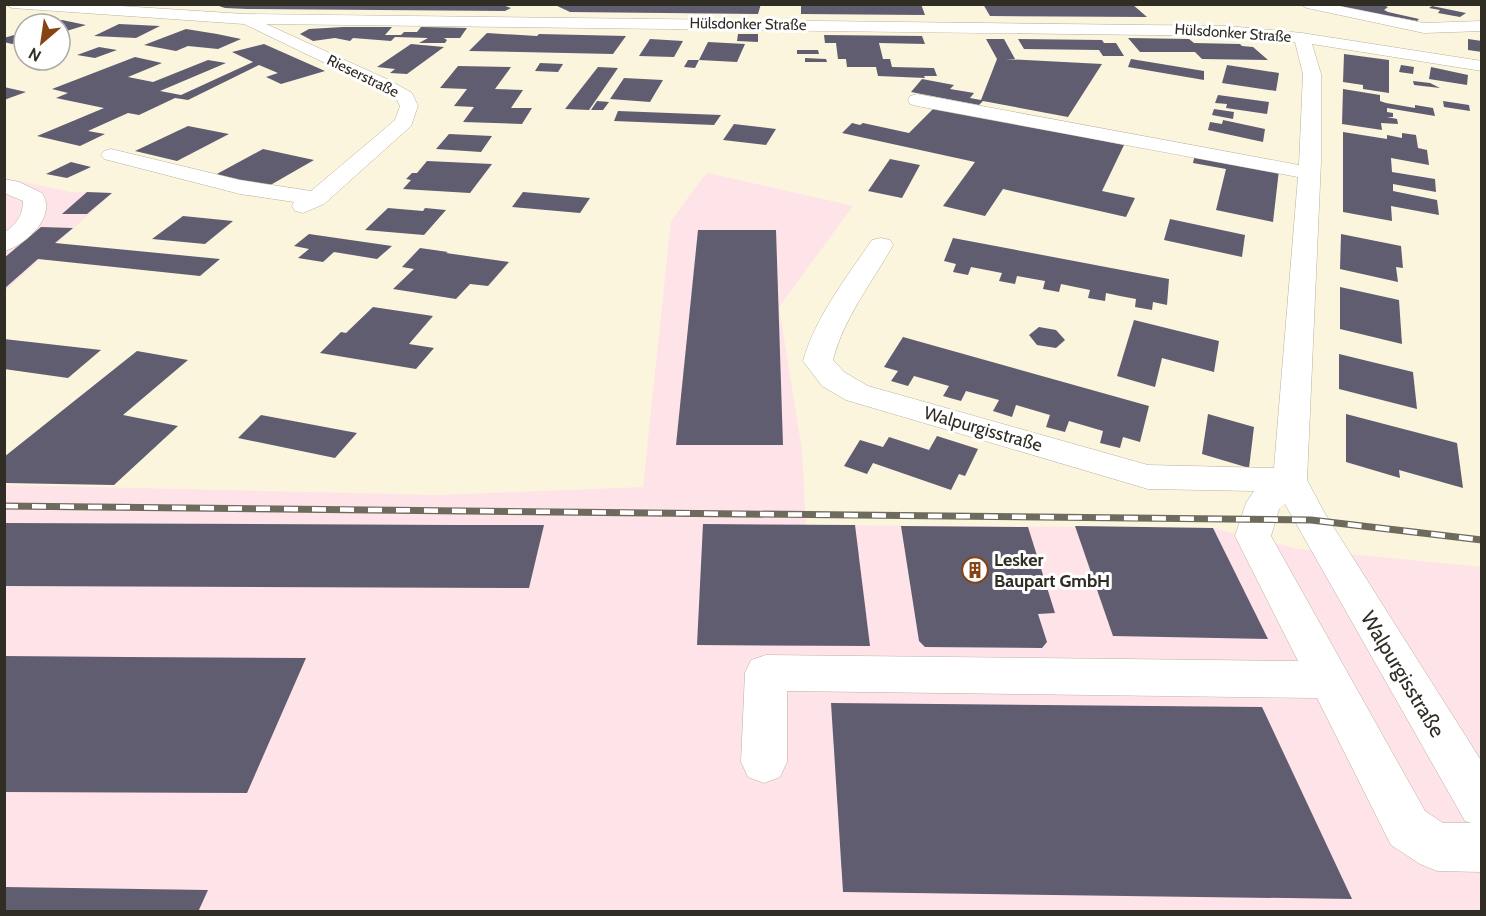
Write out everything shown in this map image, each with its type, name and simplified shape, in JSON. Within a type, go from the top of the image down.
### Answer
[{"type":"street","name":"Hülsdonker Straße","points":[[12,4],[244,19],[1228,31],[1302,38],[1482,66]]},
{"type":"street","points":[[1307,4],[1424,28],[1482,26]]},
{"type":"street","points":[[51,12],[64,8]]},
{"type":"street","points":[[531,8],[562,22]]},
{"type":"street","name":"Rieserstraße","points":[[111,155],[310,203],[404,122],[409,106],[405,97],[385,85],[244,19]]},
{"type":"street","points":[[1302,38],[1312,74],[1309,173],[1290,480],[1263,503],[1253,536],[1408,828],[1437,847],[1482,848]]},
{"type":"street","points":[[917,100],[1309,173]]},
{"type":"street","points":[[4,186],[34,198],[37,209],[31,221],[4,244]]},
{"type":"street","name":"Walpurgisstraße","points":[[881,245],[832,320],[822,343],[818,361],[834,379],[857,393],[1148,477],[1290,480],[1311,520],[1482,805]]},
{"type":"street","points":[[764,762],[766,673],[1328,680]]},
{"type":"shaded area","points":[[708,173],[853,206],[779,307],[802,451],[806,525],[1213,528],[1299,549],[1481,567],[1481,911],[5,912],[5,485],[436,495],[643,487],[671,221]]},
{"type":"shaded area","points":[[5,178],[71,192],[112,193],[5,291]]},
{"type":"building","points":[[553,4],[761,4],[758,14],[570,12]]},
{"type":"building","points":[[801,4],[921,4],[925,15],[801,14]]},
{"type":"building","points":[[983,4],[1132,4],[1147,17],[990,16]]},
{"type":"building","points":[[1343,4],[1381,4],[1388,7],[1384,10],[1388,12],[1419,19],[1417,21],[1396,17],[1393,19],[1338,8]]},
{"type":"building","points":[[216,5],[503,5],[511,8],[505,11],[247,9],[225,8]]},
{"type":"building","points":[[1432,6],[1466,13],[1460,17],[1438,13],[1440,10],[1429,8]]},
{"type":"building","points":[[72,22],[86,25],[72,29]]},
{"type":"building","points":[[119,24],[160,26],[136,38],[94,36]]},
{"type":"building","points":[[392,27],[385,35],[417,32],[421,27],[467,28],[460,38],[444,38],[447,40],[445,43],[419,43],[428,38],[395,37],[391,41],[353,38],[350,41],[335,38],[313,41],[300,34],[309,29]]},
{"type":"building","points":[[186,29],[241,39],[218,49],[188,46],[176,51],[144,45]]},
{"type":"building","points":[[487,33],[537,36],[539,34],[626,36],[613,54],[469,51]]},
{"type":"building","points":[[738,34],[758,34],[758,42],[737,41]]},
{"type":"building","points":[[824,35],[922,36],[925,44],[879,43],[883,59],[890,59],[892,67],[934,68],[937,76],[924,76],[925,78],[878,76],[876,67],[847,67],[846,59],[838,59],[836,43],[825,43]]},
{"type":"building","points":[[12,36],[12,44],[4,42],[4,38]]},
{"type":"building","points":[[1128,38],[1189,39],[1194,43],[1240,44],[1253,47],[1268,60],[1202,59],[1195,52],[1140,52]]},
{"type":"building","points":[[650,39],[683,41],[674,57],[639,56]]},
{"type":"building","points":[[986,39],[1004,39],[1015,59],[1005,59],[1102,64],[1068,117],[983,101],[979,105],[911,92],[922,79],[954,85],[950,89],[974,93],[970,98],[981,100],[997,59]]},
{"type":"building","points":[[1018,39],[1102,40],[1104,43],[1116,43],[1124,56],[1103,56],[1099,50],[1024,49]]},
{"type":"building","points":[[1468,39],[1482,41],[1482,52],[1468,50]]},
{"type":"building","points":[[708,42],[745,44],[737,62],[699,60]]},
{"type":"building","points":[[264,44],[325,71],[281,84],[266,77],[278,73],[259,65],[188,100],[175,98],[139,115],[128,113],[88,131],[105,134],[80,146],[37,136],[104,108],[56,98],[68,93],[52,89],[135,57],[162,63],[128,77],[153,82],[208,60],[226,63],[160,91],[181,95],[253,62],[232,52]]},
{"type":"building","points":[[411,44],[444,47],[407,74],[390,73],[395,69],[377,67]]},
{"type":"building","points":[[99,47],[117,50],[95,58],[77,55]]},
{"type":"building","points":[[797,50],[818,50],[819,54],[797,54]]},
{"type":"building","points":[[1344,54],[1389,60],[1389,93],[1363,89],[1363,85],[1343,82]]},
{"type":"building","points":[[805,58],[826,59],[827,62],[805,62]]},
{"type":"building","points":[[1131,59],[1204,71],[1204,80],[1128,67]]},
{"type":"building","points":[[688,60],[699,60],[695,68],[684,67]]},
{"type":"building","points":[[540,63],[563,64],[558,72],[535,71]]},
{"type":"building","points":[[1227,65],[1279,73],[1276,91],[1222,83]]},
{"type":"building","points":[[1401,65],[1414,67],[1413,74],[1399,72]]},
{"type":"building","points":[[458,66],[511,67],[495,89],[523,90],[511,108],[532,108],[522,124],[463,122],[474,107],[454,106],[467,89],[440,88]]},
{"type":"building","points":[[598,67],[618,68],[589,110],[565,109]]},
{"type":"building","points":[[1431,67],[1468,75],[1467,85],[1429,79]]},
{"type":"building","points":[[624,78],[663,80],[650,102],[610,99]]},
{"type":"building","points":[[1413,81],[1430,83],[1440,88],[1414,85]]},
{"type":"building","points":[[4,87],[26,92],[4,100]]},
{"type":"building","points":[[1343,89],[1380,95],[1380,101],[1386,103],[1415,108],[1415,105],[1433,108],[1435,116],[1387,108],[1387,112],[1393,113],[1393,117],[1387,117],[1397,119],[1398,124],[1381,123],[1382,130],[1342,124]]},
{"type":"building","points":[[1218,95],[1269,102],[1267,114],[1226,108],[1227,104],[1215,103]]},
{"type":"building","points":[[597,101],[609,102],[603,110],[591,110]]},
{"type":"building","points":[[1443,101],[1469,105],[1470,111],[1444,107]]},
{"type":"building","points":[[935,107],[1124,145],[1102,191],[1135,198],[1126,217],[1003,189],[985,216],[943,206],[975,162],[842,133],[852,123],[860,125],[863,123],[909,133]]},
{"type":"building","points":[[1214,109],[1234,112],[1233,119],[1212,115]]},
{"type":"building","points":[[618,111],[721,115],[714,125],[614,121]]},
{"type":"building","points":[[1223,120],[1265,129],[1263,142],[1208,130],[1210,122],[1222,124]]},
{"type":"building","points":[[734,124],[776,129],[766,145],[723,140]]},
{"type":"building","points":[[188,126],[229,134],[177,161],[135,151]]},
{"type":"building","points":[[1343,132],[1387,139],[1387,135],[1402,138],[1402,133],[1416,135],[1418,148],[1427,150],[1429,165],[1391,158],[1392,172],[1435,179],[1436,192],[1393,184],[1393,191],[1437,200],[1439,215],[1391,206],[1392,221],[1343,212]]},
{"type":"building","points":[[449,134],[492,136],[481,152],[436,149]]},
{"type":"building","points":[[263,149],[314,160],[267,187],[215,175]]},
{"type":"building","points":[[1195,154],[1279,170],[1273,222],[1216,210],[1226,169],[1193,163]]},
{"type":"building","points":[[890,159],[920,165],[902,198],[868,191]]},
{"type":"building","points":[[427,161],[492,164],[470,193],[403,189],[411,180],[406,179],[412,173],[417,173]]},
{"type":"building","points":[[71,162],[91,167],[67,178],[46,174]]},
{"type":"building","points":[[87,192],[112,193],[87,214],[62,214]]},
{"type":"building","points":[[523,192],[590,198],[580,213],[512,207]]},
{"type":"building","points":[[388,208],[446,210],[424,235],[365,230]]},
{"type":"building","points":[[183,216],[233,221],[205,244],[152,239]]},
{"type":"building","points":[[1170,219],[1245,235],[1242,257],[1164,240]]},
{"type":"building","points":[[41,227],[73,228],[55,243],[220,259],[200,276],[38,259],[4,289],[4,258]]},
{"type":"building","points":[[698,230],[776,230],[783,445],[676,445]]},
{"type":"building","points":[[309,234],[392,246],[377,259],[334,252],[323,262],[298,258],[309,249],[294,246]]},
{"type":"building","points":[[1341,234],[1401,246],[1403,268],[1396,267],[1398,282],[1340,269]]},
{"type":"building","points":[[953,238],[1169,279],[1167,305],[1153,302],[1152,310],[1135,307],[1136,299],[1106,293],[1105,301],[1088,298],[1090,290],[1061,284],[1059,292],[1043,289],[1045,281],[1017,276],[1015,284],[999,281],[1002,273],[971,267],[968,275],[953,272],[956,264],[944,261]]},
{"type":"building","points":[[420,248],[509,262],[488,286],[470,284],[456,299],[393,289],[414,269],[402,267]]},
{"type":"building","points":[[1340,287],[1399,300],[1402,344],[1340,329]]},
{"type":"building","points":[[373,307],[433,316],[409,344],[434,348],[416,369],[320,353],[341,332],[346,333]]},
{"type":"building","points":[[1134,320],[1219,341],[1214,372],[1162,358],[1155,387],[1117,376]]},
{"type":"building","points":[[1039,327],[1056,330],[1065,340],[1056,348],[1037,345],[1029,335]]},
{"type":"building","points":[[903,337],[1149,406],[1140,442],[1123,437],[1120,448],[1100,443],[1103,431],[1069,421],[1065,432],[1046,427],[1050,415],[1016,405],[1012,417],[993,411],[999,400],[966,391],[961,401],[943,396],[949,386],[914,376],[908,386],[891,381],[898,371],[884,367]]},
{"type":"building","points":[[4,339],[101,350],[68,378],[4,369]]},
{"type":"building","points":[[137,351],[188,360],[123,415],[178,426],[114,485],[4,483],[4,457]]},
{"type":"building","points":[[1339,354],[1413,372],[1417,409],[1339,389]]},
{"type":"building","points":[[1208,414],[1254,427],[1249,468],[1202,454]]},
{"type":"building","points":[[1346,414],[1457,443],[1463,488],[1399,470],[1400,478],[1346,462]]},
{"type":"building","points":[[261,415],[357,433],[335,458],[238,438]]},
{"type":"building","points":[[937,436],[978,449],[965,476],[959,474],[951,490],[873,463],[867,474],[844,466],[860,440],[883,447],[889,437],[929,450]]},
{"type":"building","points":[[4,523],[544,525],[529,588],[4,586]]},
{"type":"building","points":[[703,524],[855,525],[870,646],[697,645]]},
{"type":"building","name":"Lesker Baupart GmbH","points":[[901,526],[1028,527],[1055,613],[1038,614],[1047,642],[1042,648],[925,647],[919,641]]},
{"type":"building","points":[[1075,526],[1213,528],[1268,639],[1113,636]]},
{"type":"building","points":[[4,656],[306,658],[247,793],[4,792]]},
{"type":"building","points":[[831,703],[1262,707],[1352,899],[843,892]]},
{"type":"building","points":[[4,887],[208,890],[198,912],[4,912]]},
{"type":"railway","points":[[4,506],[1311,520],[1482,540]]},
{"type":"place","name":"Lesker Baupart GmbH","points":[[975,570]]}]
